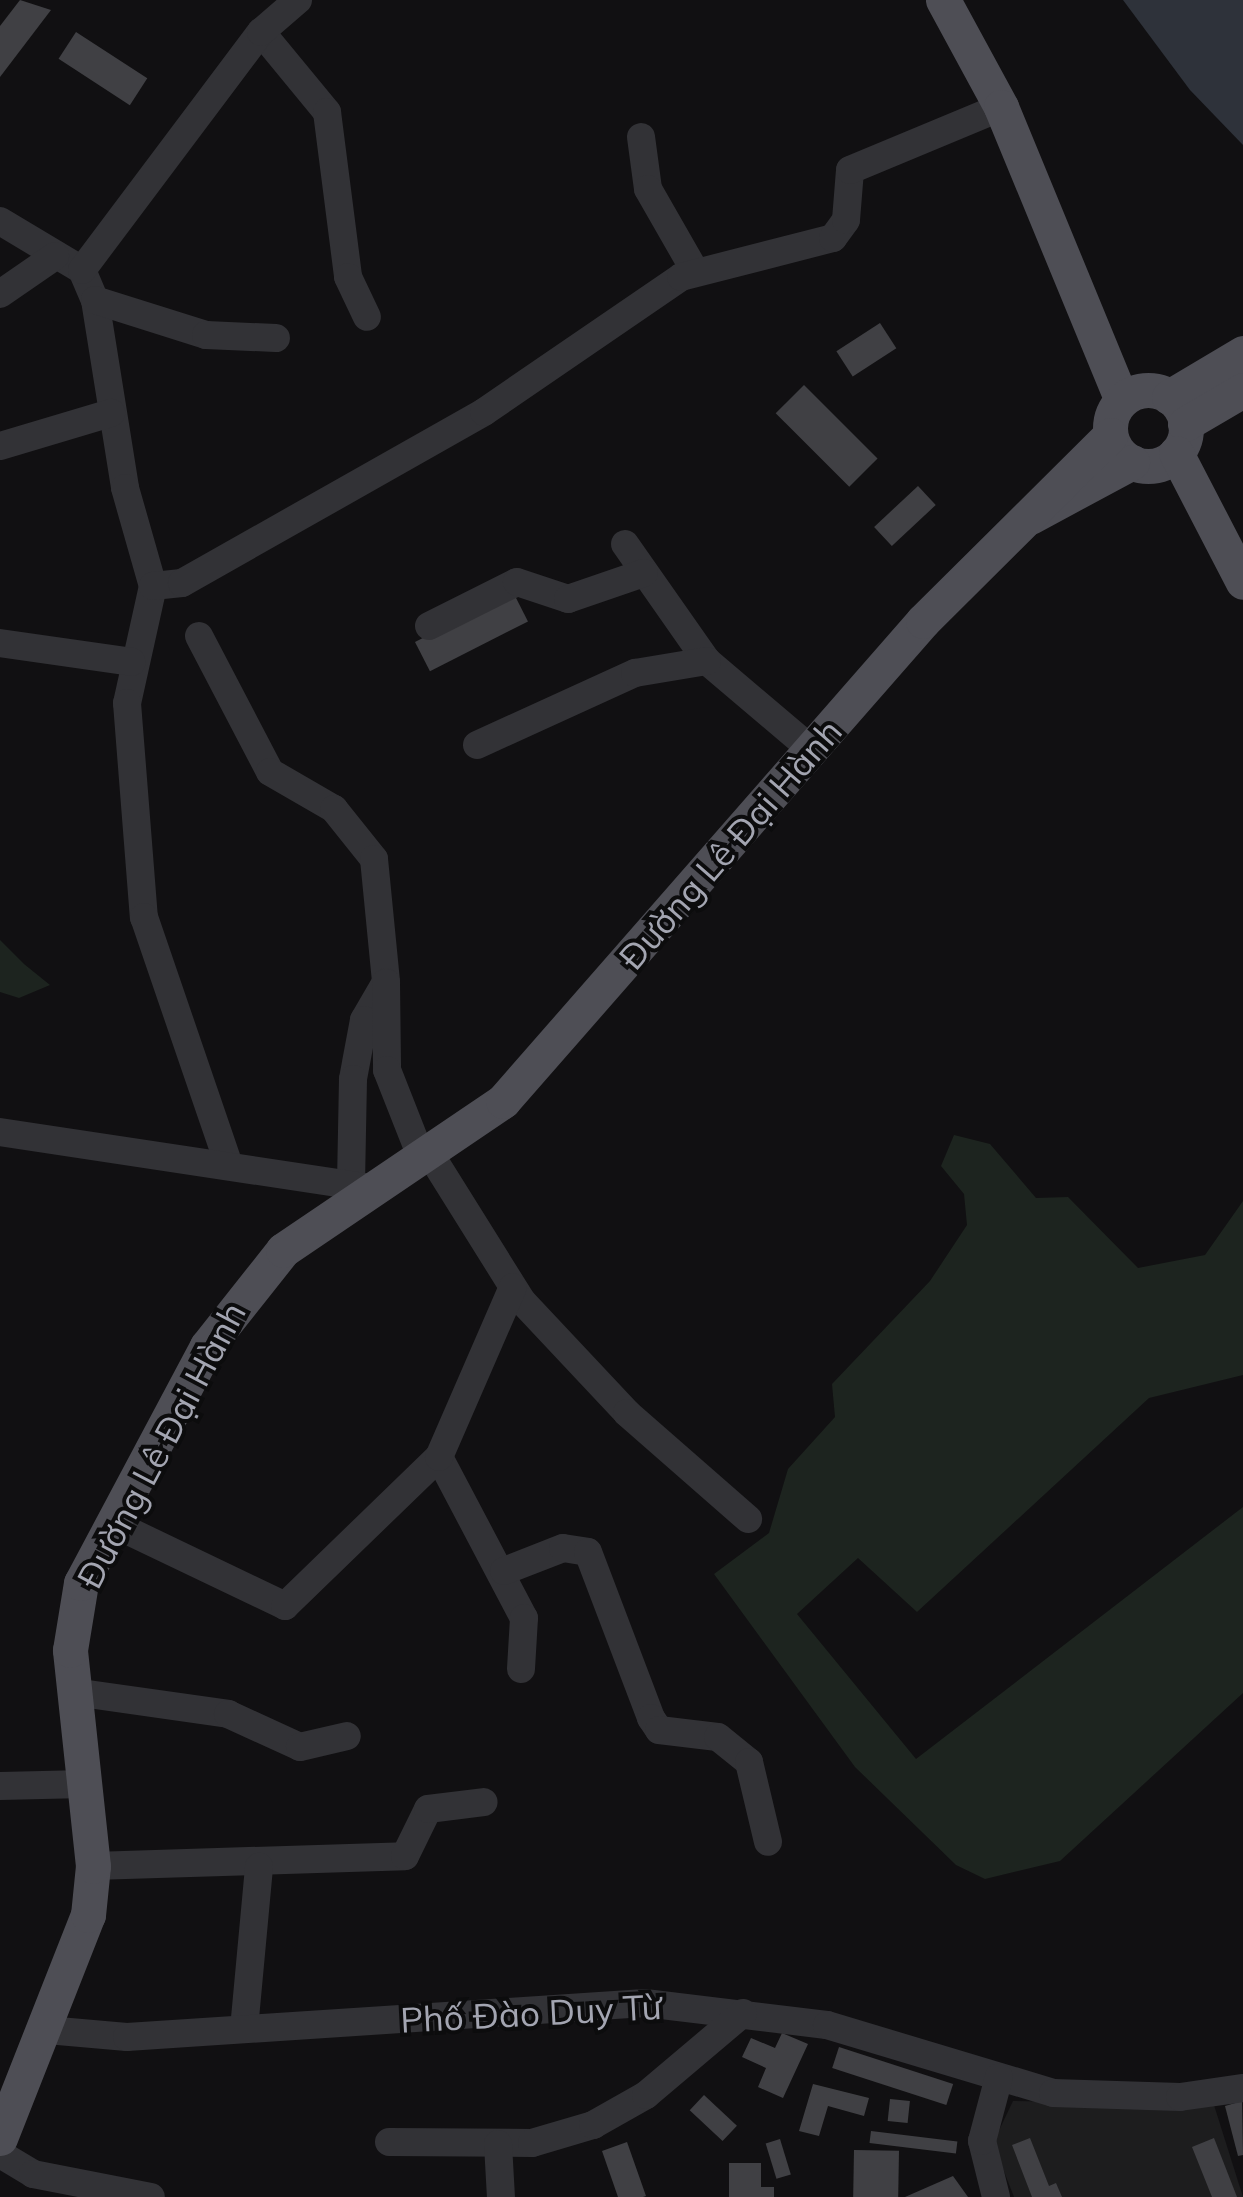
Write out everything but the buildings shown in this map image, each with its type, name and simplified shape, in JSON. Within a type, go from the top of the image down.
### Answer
[{"type":"main road","points":[[944,0],[1001,106],[1100,334],[1149,428],[1243,582]]},
{"type":"main road","name":"Đường Lê Đại Hành","points":[[0,2138],[78,1950],[93,1866],[74,1692],[74,1614],[112,1523],[242,1293],[283,1250],[361,1185],[426,1156],[503,1101],[559,1043],[812,750],[1020,521],[1243,354]]},
{"type":"main road","name":"Đường Lê Đại Hành","points":[[1149,428],[1243,390]]},
{"type":"street","points":[[82,270],[261,32],[298,0]]},
{"type":"street","points":[[261,32],[327,112],[348,277],[366,317]]},
{"type":"street","points":[[153,586],[182,583],[484,412],[694,271],[833,238],[846,220],[850,170],[1001,106]]},
{"type":"street","points":[[640,138],[648,189],[694,271]]},
{"type":"street","points":[[0,221],[82,270],[95,300],[111,413],[153,586],[132,662],[127,731],[144,917],[228,1164]]},
{"type":"street","points":[[0,294],[55,256]]},
{"type":"street","points":[[95,300],[206,336],[276,338]]},
{"type":"street","points":[[0,446],[111,413]]},
{"type":"street","points":[[626,544],[707,661],[812,750]]},
{"type":"street","points":[[429,626],[517,582],[568,599],[644,573]]},
{"type":"street","points":[[199,636],[270,772],[334,809],[374,859],[386,982],[386,1070],[426,1156],[513,1287],[627,1413],[748,1520]]},
{"type":"street","points":[[0,643],[132,662]]},
{"type":"street","points":[[477,745],[634,673],[707,661]]},
{"type":"street","points":[[0,1132],[361,1185],[353,1079],[364,1020],[386,982]]},
{"type":"street","points":[[112,1523],[285,1606],[439,1457],[513,1287]]},
{"type":"street","points":[[439,1457],[504,1571],[524,1618],[520,1670]]},
{"type":"street","points":[[504,1571],[563,1548],[588,1552],[659,1730],[718,1737],[750,1762],[768,1842]]},
{"type":"street","points":[[74,1692],[228,1714],[300,1747],[347,1736]]},
{"type":"street","points":[[0,1786],[85,1784]]},
{"type":"street","points":[[93,1866],[259,1868],[405,1856],[428,1809],[484,1802]]},
{"type":"street","points":[[244,2030],[259,1868]]},
{"type":"street","name":"Phố Đào Duy Từ","points":[[48,2030],[127,2037],[644,2004],[743,2012],[827,2025],[998,2078],[1118,2097],[1243,2088]]},
{"type":"street","points":[[389,2142],[498,2144],[558,2138],[628,2107],[743,2012]]},
{"type":"street","points":[[996,2197],[982,2141],[998,2078]]},
{"type":"street","points":[[498,2144],[501,2197]]},
{"type":"street","points":[[0,2154],[33,2174],[151,2197]]},
{"type":"shaded area","points":[[1123,0],[1243,0],[1243,145],[1190,90]]},
{"type":"shaded area","points":[[0,940],[50,985],[19,998],[0,992]]},
{"type":"shaded area","points":[[954,1135],[990,1144],[1036,1198],[1068,1197],[1138,1268],[1205,1255],[1243,1201],[1243,1375],[1149,1398],[917,1612],[858,1558],[797,1614],[916,1759],[1243,1507],[1243,1693],[1060,1861],[985,1879],[956,1865],[855,1767],[714,1574],[769,1533],[788,1469],[835,1417],[832,1384],[930,1281],[967,1225],[964,1194],[941,1166]]},
{"type":"shaded area","points":[[1013,2101],[1214,2105],[1243,2197],[1014,2197],[993,2143]]}]
